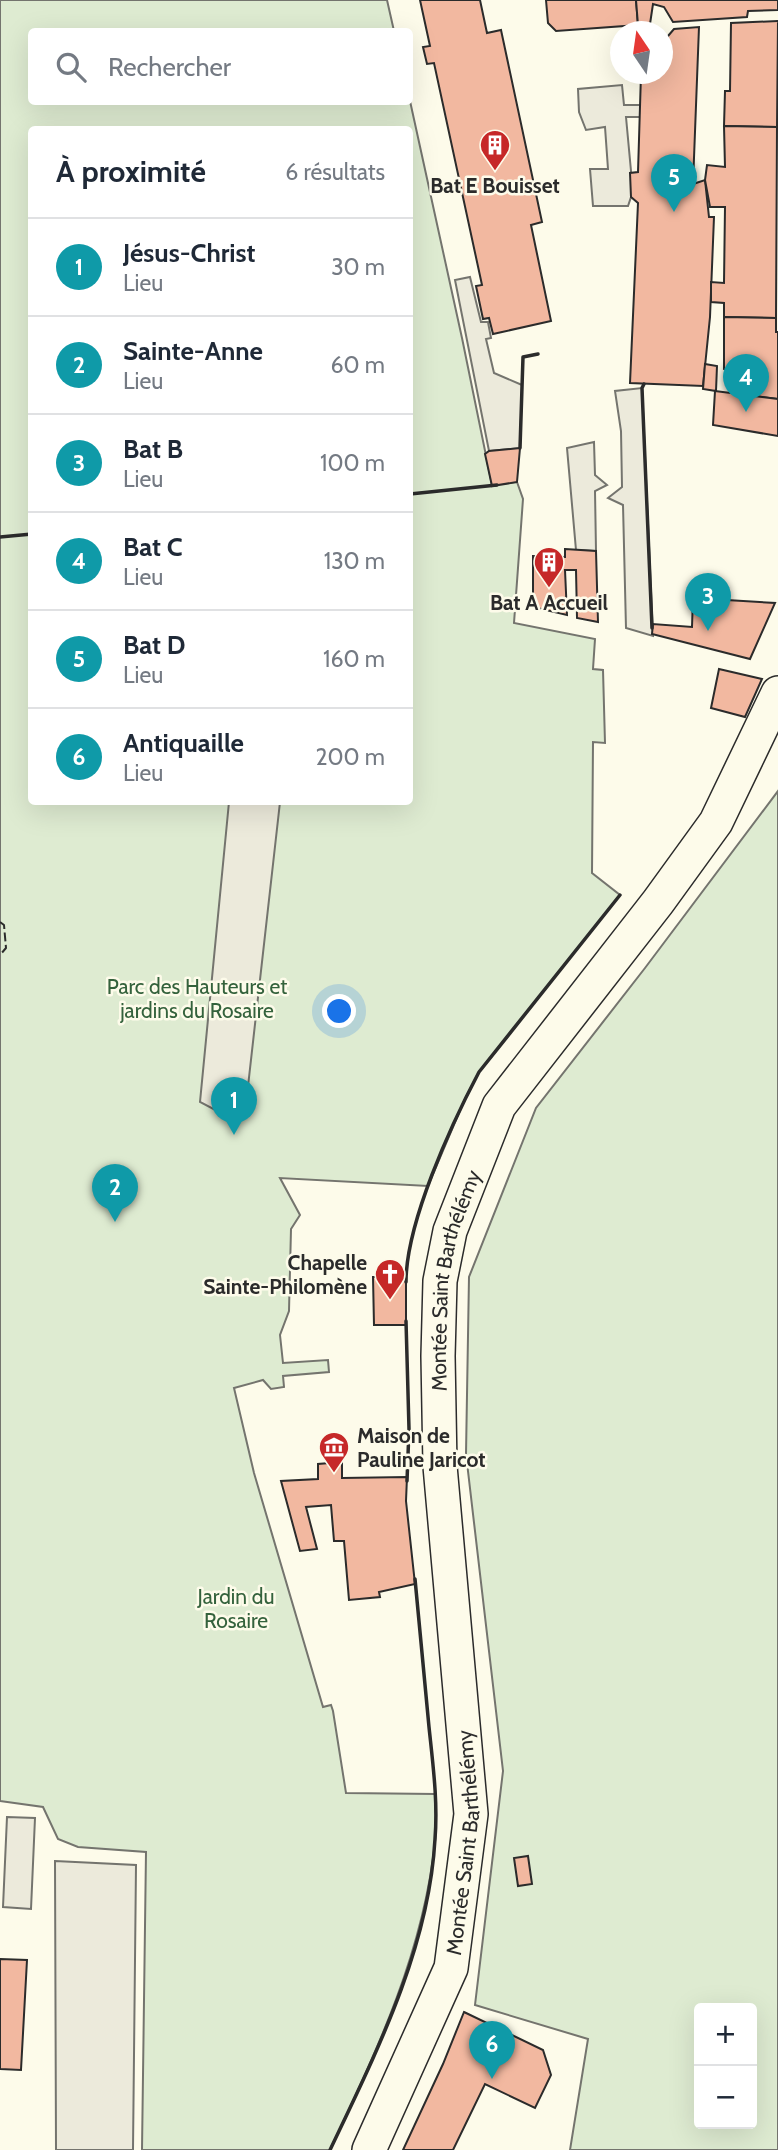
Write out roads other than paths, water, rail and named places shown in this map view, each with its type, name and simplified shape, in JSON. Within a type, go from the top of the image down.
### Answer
[{"type":"street","name":"Montée Saint Barthélémy","points":[[369,2150],[451,1968],[471,1814],[440,1466],[440,1281],[450,1231],[499,1105],[658,902],[716,822],[778,693]]},
{"type":"place","name":"Bat E Bouisset","points":[[495,172]]},
{"type":"place","name":"Bat D","points":[[674,212]]},
{"type":"place","name":"Bat C","points":[[746,412]]},
{"type":"place","name":"Bat A Accueil","points":[[549,589]]},
{"type":"place","name":"Bat B","points":[[708,631]]},
{"type":"place","name":"Jésus-Christ","points":[[234,1135]]},
{"type":"place","name":"Sainte-Anne","points":[[115,1222]]},
{"type":"place","name":"Chapelle Sainte-Philomène","points":[[390,1301]]},
{"type":"place","name":"Maison de Pauline Jaricot","points":[[334,1474]]},
{"type":"place","name":"Antiquaille","points":[[492,2079]]},
{"type":"park label","name":"Parc des Hauteurs et jardins du Rosaire","points":[[197,998]]},
{"type":"park label","name":"Jardin du Rosaire","points":[[236,1608]]}]
